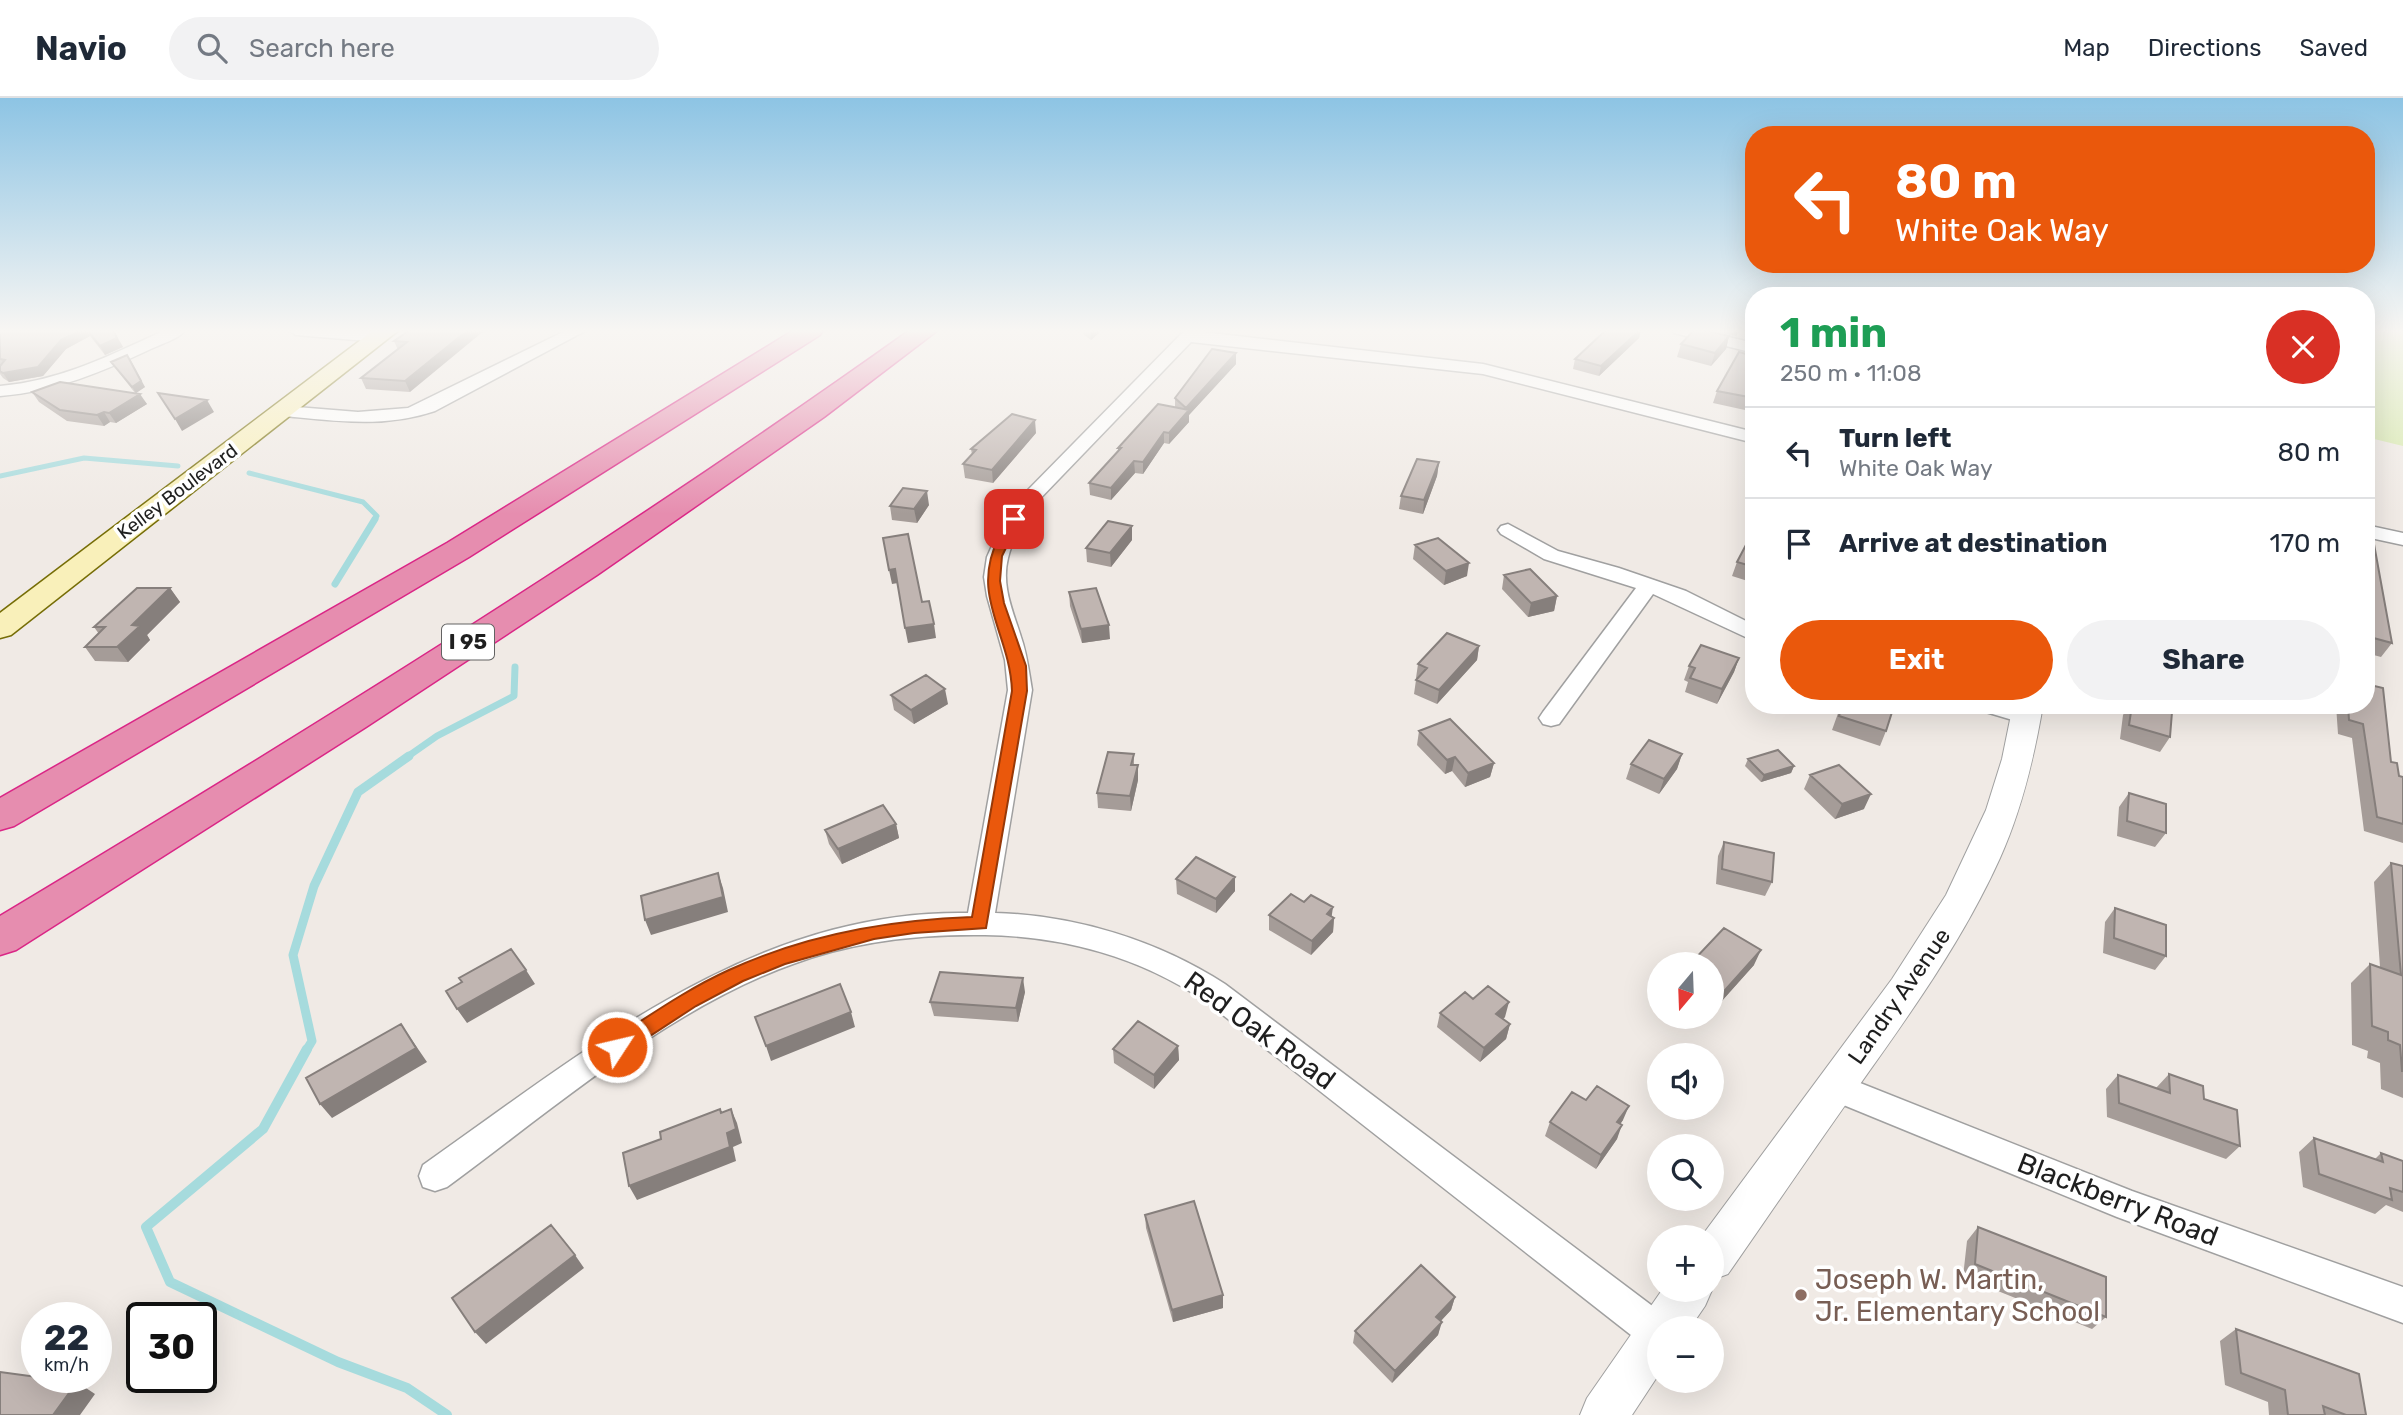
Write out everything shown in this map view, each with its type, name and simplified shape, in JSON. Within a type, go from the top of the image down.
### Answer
[{"type":"highway","points":[[0,816],[458,550],[712,391]]},
{"type":"highway","name":"I 95","points":[[0,938],[555,586],[839,391]]},
{"type":"main road","name":"Kelley Boulevard","points":[[0,628],[309,391]]},
{"type":"street","points":[[284,411],[388,417],[408,415],[459,391]]},
{"type":"street","points":[[979,923],[1020,691],[1019,666],[997,603],[993,581],[996,556],[1009,528],[1027,502],[1136,391]]},
{"type":"street","points":[[1571,391],[1745,436]]},
{"type":"street","points":[[1508,530],[1551,555],[1678,596],[1745,630]]},
{"type":"street","points":[[2375,532],[2403,539]]},
{"type":"street","points":[[1551,718],[1649,585]]},
{"type":"street","name":"Landry Avenue","points":[[1724,1242],[1925,965],[1967,895],[1997,831],[2024,734],[2026,714]]},
{"type":"street","name":"Red Oak Road","points":[[435,1176],[640,1031],[736,975],[781,957],[874,932],[914,926],[979,923],[1050,929],[1141,954],[1170,966],[1205,986],[1647,1321]]},
{"type":"street","name":"Blackberry Road","points":[[1835,1087],[2129,1206],[2403,1305]]},
{"type":"street","points":[[1604,1415],[1647,1350]]},
{"type":"green space","points":[[2375,391],[2403,391],[2403,446],[2375,439]]},
{"type":"building","points":[[123,391],[140,394],[109,413],[97,415],[60,410],[32,392]]},
{"type":"building","points":[[1180,391],[1201,391],[1186,408],[1175,398]]},
{"type":"building","points":[[1719,391],[1745,391],[1745,396]]},
{"type":"building","points":[[158,393],[207,400],[175,419]]},
{"type":"building","points":[[1158,404],[1189,410],[1169,433],[1164,432],[1143,462],[1134,461],[1111,488],[1089,483],[1121,448],[1118,448]]},
{"type":"building","points":[[1012,414],[1035,420],[992,470],[963,464],[976,450],[971,449]]},
{"type":"building","points":[[1417,459],[1439,462],[1424,500],[1401,496]]},
{"type":"building","points":[[903,488],[927,491],[914,509],[890,506]]},
{"type":"building","points":[[1108,521],[1132,526],[1110,553],[1086,548]]},
{"type":"building","points":[[908,534],[922,602],[929,601],[934,624],[905,628],[895,569],[889,570],[883,538]]},
{"type":"building","points":[[1438,538],[1469,563],[1446,571],[1415,545]]},
{"type":"building","points":[[1745,547],[1745,564],[1737,562]]},
{"type":"building","points":[[2375,550],[2392,643],[2375,638]]},
{"type":"building","points":[[1530,569],[1557,596],[1531,603],[1504,575]]},
{"type":"building","points":[[137,588],[170,588],[132,625],[140,626],[117,647],[85,647],[105,627],[94,627]]},
{"type":"building","points":[[1096,588],[1109,625],[1081,629],[1069,592]]},
{"type":"building","points":[[1447,633],[1479,646],[1439,690],[1416,680],[1427,668],[1418,664]]},
{"type":"building","points":[[1701,645],[1739,658],[1722,689],[1690,678],[1695,668],[1689,666]]},
{"type":"building","points":[[926,675],[945,689],[911,710],[891,695]]},
{"type":"building","points":[[2375,686],[2383,688],[2391,762],[2397,763],[2399,776],[2403,777],[2403,824],[2377,817],[2363,724],[2349,720],[2349,714],[2375,714]]},
{"type":"building","points":[[1840,714],[1891,714],[1886,731]]},
{"type":"building","points":[[2131,714],[2172,714],[2170,737],[2129,725]]},
{"type":"building","points":[[1450,719],[1494,763],[1468,773],[1455,757],[1447,760],[1419,731]]},
{"type":"building","points":[[1649,740],[1682,754],[1664,779],[1631,764]]},
{"type":"building","points":[[1778,750],[1794,766],[1764,775],[1748,759]]},
{"type":"building","points":[[1108,752],[1134,754],[1131,765],[1138,765],[1130,796],[1097,793]]},
{"type":"building","points":[[1839,765],[1871,794],[1842,804],[1810,775]]},
{"type":"building","points":[[2129,793],[2166,804],[2166,833],[2127,821]]},
{"type":"building","points":[[883,805],[896,824],[838,849],[825,830]]},
{"type":"building","points":[[1724,842],[1774,853],[1772,882],[1722,869]]},
{"type":"building","points":[[1196,857],[1235,877],[1216,899],[1176,879]]},
{"type":"building","points":[[2391,863],[2403,866],[2403,1071],[2400,1045],[2388,1040],[2388,1032],[2372,1026],[2370,964],[2401,975]]},
{"type":"building","points":[[718,873],[723,897],[645,920],[641,896]]},
{"type":"building","points":[[1291,894],[1304,902],[1311,895],[1333,907],[1327,914],[1334,918],[1312,941],[1269,915]]},
{"type":"building","points":[[2115,908],[2166,925],[2166,956],[2114,938]]},
{"type":"building","points":[[1724,928],[1761,950],[1724,991],[1724,952],[1701,952]]},
{"type":"building","points":[[511,949],[526,970],[457,1009],[446,991],[462,982],[459,978]]},
{"type":"building","points":[[940,972],[1023,978],[1016,1008],[930,1002]]},
{"type":"building","points":[[840,984],[851,1012],[766,1046],[755,1017]]},
{"type":"building","points":[[1488,986],[1509,1002],[1496,1014],[1510,1024],[1484,1048],[1440,1013],[1465,992],[1473,999]]},
{"type":"building","points":[[1138,1021],[1178,1046],[1154,1075],[1113,1049]]},
{"type":"building","points":[[401,1024],[416,1048],[320,1104],[306,1078]]},
{"type":"building","points":[[2169,1074],[2203,1086],[2204,1099],[2237,1110],[2240,1146],[2119,1103],[2118,1075],[2170,1093]]},
{"type":"building","points":[[1597,1086],[1629,1106],[1617,1122],[1622,1125],[1601,1155],[1550,1122],[1572,1092],[1586,1100]]},
{"type":"building","points":[[720,1109],[721,1113],[731,1109],[736,1129],[727,1133],[730,1147],[629,1186],[623,1153],[661,1139],[660,1132]]},
{"type":"building","points":[[2314,1138],[2383,1162],[2381,1153],[2403,1161],[2403,1192],[2390,1188],[2392,1200],[2319,1174]]},
{"type":"building","points":[[1194,1201],[1223,1295],[1172,1310],[1145,1215]]},
{"type":"building","points":[[551,1225],[575,1255],[475,1332],[452,1298]]},
{"type":"building","points":[[1978,1227],[2106,1277],[2106,1317],[1975,1264]]},
{"type":"building","points":[[1421,1265],[1455,1297],[1436,1317],[1442,1322],[1395,1371],[1355,1331]]},
{"type":"building","points":[[2236,1329],[2359,1374],[2366,1415],[2346,1415],[2323,1406],[2325,1415],[2288,1415],[2285,1390],[2241,1373]]},
{"type":"building","points":[[0,1372],[21,1375],[21,1393],[69,1393],[53,1415],[0,1415]]},
{"type":"waterway","points":[[0,476],[84,458],[178,466]]},
{"type":"waterway","points":[[249,473],[363,502],[377,516],[374,521]]},
{"type":"waterway","points":[[335,584],[375,519]]},
{"type":"waterway","points":[[407,757],[437,736],[514,696],[515,667]]},
{"type":"waterway","points":[[306,1051],[312,1041],[293,955],[314,886],[358,792],[409,756]]},
{"type":"waterway","points":[[307,1049],[263,1129],[146,1227],[170,1282],[338,1362],[407,1388],[447,1415]]},
{"type":"place","name":"Joseph W. Martin, Jr. Elementary School","points":[[1801,1295]]},
{"type":"route","points":[[617,1047],[689,1000],[736,975],[781,957],[874,932],[948,923],[979,923],[1020,691],[1019,666],[997,603],[993,581],[996,556],[1014,519]]}]
